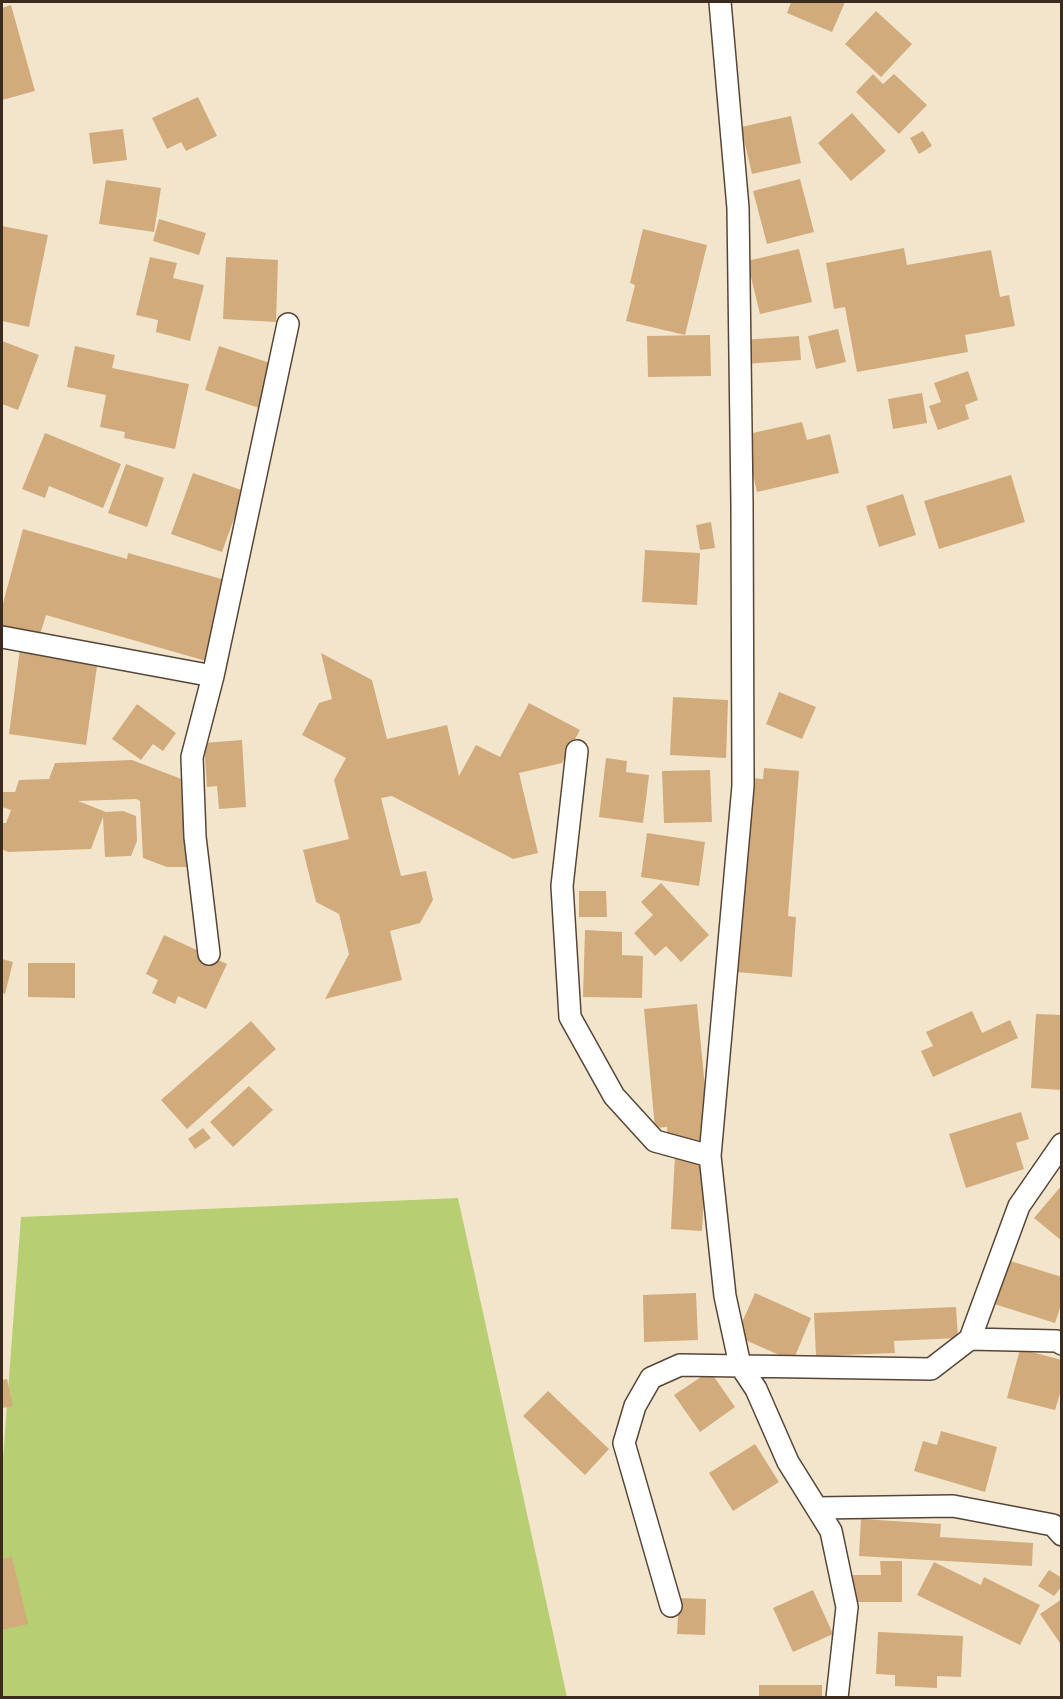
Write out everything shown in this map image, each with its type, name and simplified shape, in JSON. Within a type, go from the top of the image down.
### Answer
[{"type":"street","points":[[720,2],[738,208],[743,786],[710,1156],[725,1296],[740,1365],[756,1389],[788,1462],[831,1531],[847,1607],[837,1698]]},
{"type":"street","points":[[209,954],[195,837],[192,757],[213,676],[288,324]]},
{"type":"street","points":[[2,637],[213,676]]},
{"type":"street","points":[[577,751],[562,886],[570,1017],[614,1096],[655,1142],[710,1156]]},
{"type":"street","points":[[671,1606],[624,1443],[635,1406],[651,1378],[680,1365],[931,1369],[970,1340],[1018,1206],[1062,1144]]},
{"type":"street","points":[[970,1340],[1057,1341],[1062,1344]]},
{"type":"street","points":[[817,1508],[953,1506],[1053,1525],[1062,1534]]},
{"type":"green space","points":[[458,1198],[567,1697],[2,1698],[2,1472],[21,1217]]},
{"type":"building","points":[[791,2],[845,2],[832,32],[787,13]]},
{"type":"building","points":[[11,5],[35,91],[2,100],[2,8]]},
{"type":"building","points":[[876,11],[912,44],[881,77],[845,44]]},
{"type":"building","points":[[873,74],[883,84],[894,74],[927,105],[899,134],[856,92]]},
{"type":"building","points":[[198,97],[217,136],[186,151],[181,142],[167,149],[152,118]]},
{"type":"building","points":[[852,113],[886,151],[851,181],[818,143]]},
{"type":"building","points":[[791,116],[801,163],[752,174],[741,127]]},
{"type":"building","points":[[123,129],[127,160],[93,164],[89,133]]},
{"type":"building","points":[[923,131],[932,146],[919,154],[910,138]]},
{"type":"building","points":[[800,179],[814,232],[767,244],[753,191]]},
{"type":"building","points":[[106,180],[161,188],[154,232],[99,224]]},
{"type":"building","points":[[159,219],[206,233],[199,255],[153,241]]},
{"type":"building","points":[[2,226],[48,235],[29,327],[2,321]]},
{"type":"building","points":[[643,229],[707,245],[685,335],[626,321],[635,285],[630,283]]},
{"type":"building","points":[[904,248],[907,265],[991,250],[1000,297],[1009,295],[1015,326],[965,335],[968,352],[857,372],[845,307],[834,309],[826,263]]},
{"type":"building","points":[[799,249],[812,302],[760,314],[747,261]]},
{"type":"building","points":[[150,257],[177,263],[173,278],[204,285],[190,341],[156,332],[158,320],[136,315]]},
{"type":"building","points":[[226,257],[278,260],[276,322],[223,319]]},
{"type":"building","points":[[838,329],[846,362],[816,369],[808,336]]},
{"type":"building","points":[[710,335],[711,376],[648,377],[647,336]]},
{"type":"building","points":[[799,336],[801,360],[745,364],[743,340]]},
{"type":"building","points":[[2,341],[39,355],[18,410],[2,404]]},
{"type":"building","points":[[75,346],[115,355],[112,368],[189,384],[175,449],[124,438],[125,432],[100,427],[106,395],[67,387]]},
{"type":"building","points":[[219,346],[276,365],[262,409],[205,390]]},
{"type":"building","points":[[968,371],[978,400],[965,405],[969,419],[938,430],[929,406],[941,402],[934,383]]},
{"type":"building","points":[[922,393],[927,423],[893,429],[888,399]]},
{"type":"building","points":[[802,422],[807,440],[830,434],[839,473],[757,492],[744,435]]},
{"type":"building","points":[[45,433],[121,464],[103,508],[49,486],[45,498],[22,489]]},
{"type":"building","points":[[126,464],[164,478],[147,527],[108,513]]},
{"type":"building","points":[[193,473],[244,491],[222,552],[171,534]]},
{"type":"building","points":[[1011,475],[1025,522],[939,549],[924,501]]},
{"type":"building","points":[[903,494],[916,535],[879,547],[866,506]]},
{"type":"building","points":[[711,522],[715,548],[700,550],[696,525]]},
{"type":"building","points":[[23,529],[127,559],[128,553],[229,581],[206,661],[46,615],[39,638],[2,628],[2,607]]},
{"type":"building","points":[[645,550],[700,553],[697,605],[642,602]]},
{"type":"building","points":[[20,648],[98,659],[86,745],[9,734]]},
{"type":"building","points":[[321,653],[372,680],[387,739],[447,725],[459,776],[476,745],[500,757],[529,703],[580,730],[562,763],[519,773],[538,853],[513,859],[392,796],[381,798],[401,876],[426,871],[433,900],[420,923],[390,931],[402,980],[325,999],[349,954],[339,914],[316,902],[303,850],[349,839],[334,780],[346,758],[302,735],[319,703],[332,699]]},
{"type":"building","points":[[779,692],[816,707],[802,739],[766,724]]},
{"type":"building","points":[[673,697],[728,700],[726,758],[670,755]]},
{"type":"building","points":[[137,704],[176,733],[163,751],[153,744],[141,760],[112,739]]},
{"type":"building","points":[[242,740],[246,807],[219,809],[217,786],[207,787],[204,743]]},
{"type":"building","points":[[606,758],[627,761],[626,772],[649,775],[643,823],[599,817]]},
{"type":"building","points":[[132,760],[184,780],[187,867],[167,867],[143,858],[140,801],[136,799],[78,801],[106,812],[123,811],[136,816],[137,841],[131,856],[105,857],[103,817],[91,849],[8,852],[2,849],[2,823],[6,823],[11,810],[2,807],[2,792],[15,792],[19,780],[49,779],[55,763]]},
{"type":"building","points":[[764,768],[799,771],[788,916],[796,917],[792,977],[737,972],[751,778],[763,779]]},
{"type":"building","points":[[710,770],[712,822],[664,823],[662,771]]},
{"type":"building","points":[[647,833],[705,842],[699,886],[641,877]]},
{"type":"building","points":[[661,883],[709,935],[681,962],[666,946],[655,956],[634,933],[653,915],[641,902]]},
{"type":"building","points":[[579,891],[606,891],[607,917],[579,917]]},
{"type":"building","points":[[585,930],[622,932],[622,955],[643,956],[642,998],[583,997]]},
{"type":"building","points":[[164,935],[227,964],[206,1009],[178,996],[175,1004],[152,993],[158,980],[146,974]]},
{"type":"building","points":[[2,959],[13,962],[5,994],[2,993]]},
{"type":"building","points":[[28,963],[75,963],[75,998],[28,997]]},
{"type":"building","points":[[697,1004],[710,1140],[668,1144],[667,1127],[655,1128],[644,1009]]},
{"type":"building","points":[[972,1011],[982,1033],[1010,1020],[1018,1038],[933,1077],[921,1051],[933,1046],[926,1032]]},
{"type":"building","points":[[1036,1014],[1062,1015],[1062,1090],[1031,1088]]},
{"type":"building","points":[[251,1021],[276,1049],[187,1129],[161,1100]]},
{"type":"building","points":[[249,1086],[273,1110],[233,1147],[210,1122]]},
{"type":"building","points":[[1021,1112],[1029,1139],[1016,1143],[1024,1169],[966,1188],[949,1134]]},
{"type":"building","points":[[203,1128],[211,1138],[195,1149],[188,1139]]},
{"type":"building","points":[[675,1156],[706,1158],[702,1231],[671,1229]]},
{"type":"building","points":[[1062,1185],[1062,1241],[1034,1218]]},
{"type":"building","points":[[1007,1260],[1062,1277],[1062,1302],[1055,1323],[994,1304]]},
{"type":"building","points":[[696,1293],[698,1340],[644,1342],[643,1295]]},
{"type":"building","points":[[755,1293],[811,1318],[793,1361],[736,1336]]},
{"type":"building","points":[[956,1307],[958,1338],[894,1341],[895,1353],[816,1356],[814,1313]]},
{"type":"building","points":[[1020,1349],[1062,1360],[1062,1387],[1055,1410],[1007,1398]]},
{"type":"building","points":[[710,1371],[735,1407],[700,1432],[674,1395]]},
{"type":"building","points":[[7,1379],[13,1406],[2,1408],[2,1380]]},
{"type":"building","points":[[548,1391],[609,1449],[585,1475],[523,1416]]},
{"type":"building","points":[[941,1431],[997,1447],[985,1492],[914,1471],[923,1441],[937,1445]]},
{"type":"building","points":[[755,1444],[779,1482],[733,1511],[709,1473]]},
{"type":"building","points":[[861,1519],[941,1524],[940,1537],[1033,1543],[1032,1566],[859,1556]]},
{"type":"building","points":[[12,1557],[28,1624],[2,1630],[2,1559]]},
{"type":"building","points":[[880,1561],[902,1561],[902,1602],[853,1602],[853,1575],[881,1575]]},
{"type":"building","points":[[934,1562],[981,1585],[984,1577],[1040,1605],[1020,1645],[917,1595]]},
{"type":"building","points":[[1049,1570],[1062,1578],[1062,1586],[1054,1596],[1038,1586]]},
{"type":"building","points":[[813,1590],[833,1634],[793,1652],[773,1608]]},
{"type":"building","points":[[679,1598],[706,1599],[705,1635],[677,1634]]},
{"type":"building","points":[[1062,1599],[1062,1646],[1040,1614]]},
{"type":"building","points":[[878,1632],[963,1636],[961,1677],[937,1676],[937,1688],[895,1686],[895,1675],[876,1674]]},
{"type":"building","points":[[759,1685],[822,1685],[822,1698],[759,1698]]}]
